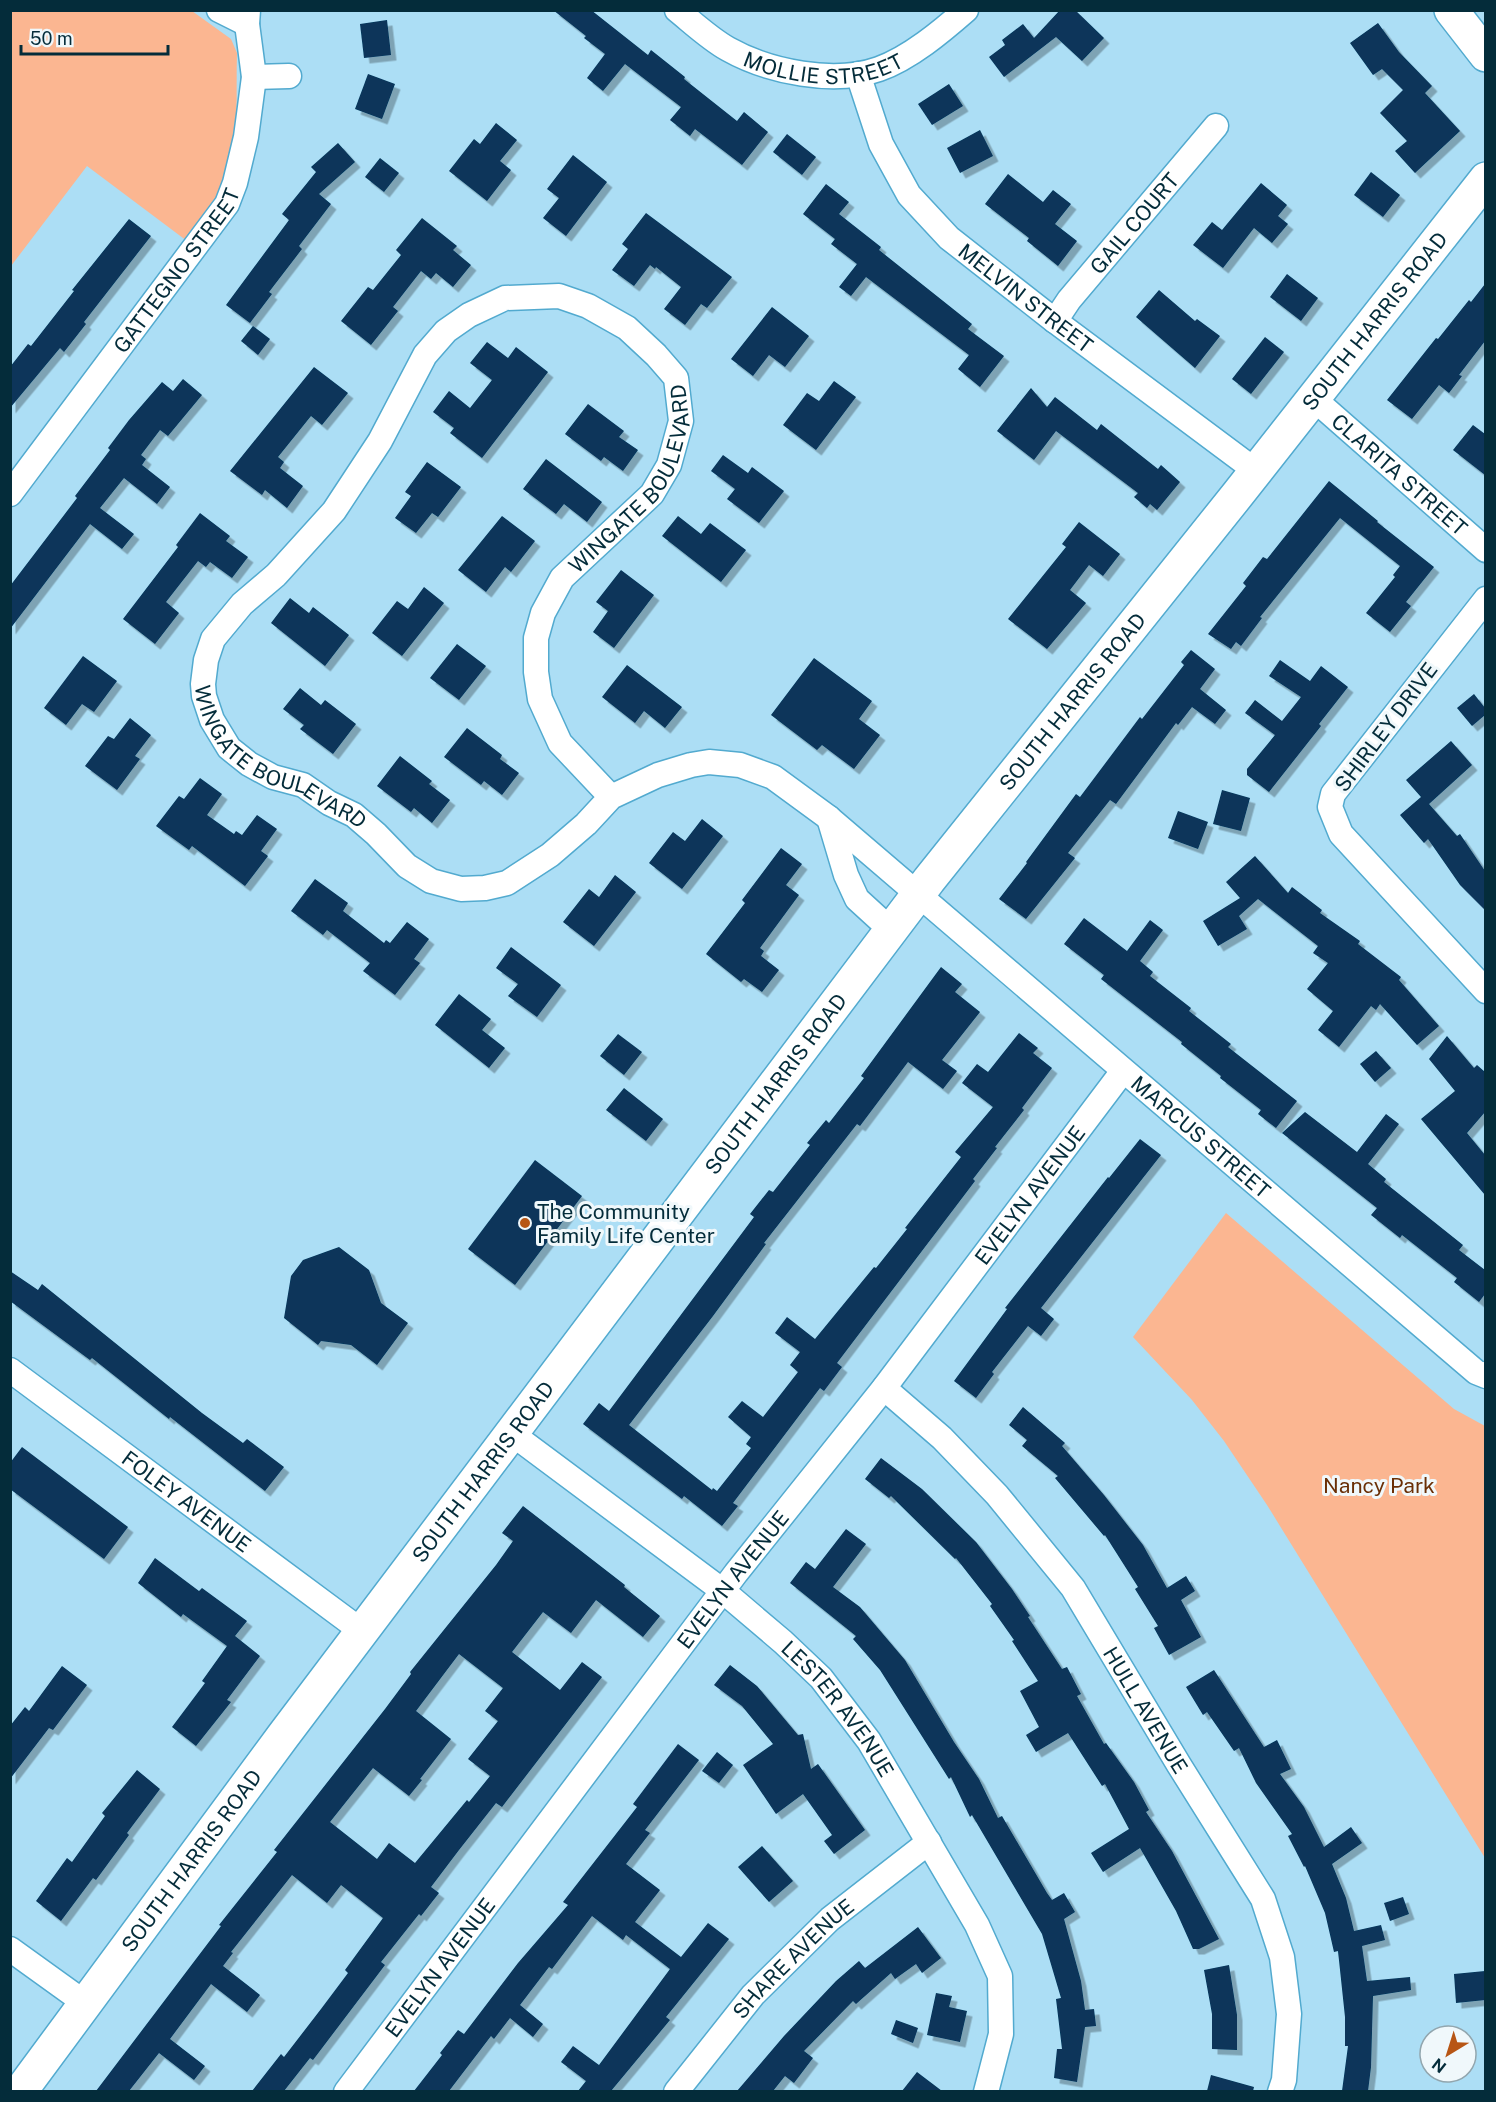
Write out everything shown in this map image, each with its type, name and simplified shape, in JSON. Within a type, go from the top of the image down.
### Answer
[{"type":"main road","points":[[1451,10],[1485,55]]},
{"type":"main road","name":"SOUTH HARRIS ROAD","points":[[20,2091],[282,1736],[363,1632],[511,1432],[918,895],[1314,399],[1485,179]]},
{"type":"street","points":[[219,10],[247,17]]},
{"type":"street","name":"MOLLIE STREET","points":[[677,10],[727,49],[762,64],[797,73],[837,76],[880,69],[930,41],[966,10]]},
{"type":"street","name":"GATTEGNO STREET","points":[[10,494],[226,204],[235,183],[246,137],[254,77],[247,17]]},
{"type":"street","name":"MELVIN STREET","points":[[858,74],[881,144],[909,195],[949,238],[1055,321],[1256,471]]},
{"type":"street","points":[[254,77],[289,76]]},
{"type":"street","name":"GAIL COURT","points":[[1055,321],[1069,300],[1216,126]]},
{"type":"street","name":"WINGATE BOULEVARD","points":[[611,797],[560,743],[540,699],[536,672],[536,638],[543,613],[562,578],[652,494],[669,465],[681,421],[676,378],[656,355],[627,328],[588,306],[559,296],[505,298],[469,315],[446,331],[425,355],[380,441],[333,511],[276,575],[242,604],[213,639],[206,660],[204,696],[212,720],[229,748],[249,764],[273,777],[303,785],[329,803],[354,815],[407,866],[430,881],[461,889],[485,888],[507,883],[550,855],[586,824],[611,797],[675,769],[709,762],[729,763],[755,769],[772,777],[829,818],[918,895]]},
{"type":"street","name":"CLARITA STREET","points":[[1314,399],[1485,550]]},
{"type":"street","name":"SHIRLEY DRIVE","points":[[1485,599],[1333,794],[1330,807],[1341,834],[1485,991]]},
{"type":"street","points":[[829,818],[846,875],[857,899],[892,931]]},
{"type":"street","name":"MARCUS STREET","points":[[918,895],[1476,1372],[1485,1376]]},
{"type":"street","name":"EVELYN AVENUE","points":[[346,2091],[723,1591],[884,1388],[1123,1071]]},
{"type":"street","name":"FOLEY AVENUE","points":[[10,1370],[363,1632]]},
{"type":"street","name":"HULL AVENUE","points":[[884,1388],[942,1438],[997,1495],[1073,1588],[1179,1765],[1263,1899],[1282,1957],[1289,2014],[1284,2080],[1280,2091]]},
{"type":"street","name":"LESTER AVENUE","points":[[511,1432],[723,1591],[783,1642],[821,1678],[868,1741],[977,1925],[1000,1976],[1001,2034],[986,2091]]},
{"type":"street","name":"SHARE AVENUE","points":[[676,2091],[761,1987],[830,1919],[929,1842]]},
{"type":"street","points":[[10,1948],[85,2003]]},
{"type":"green space","points":[[11,11],[192,11],[231,39],[237,53],[236,123],[232,159],[217,196],[187,241],[87,166],[11,266]]},
{"type":"green space","name":"Nancy Park","points":[[1226,1213],[1454,1409],[1485,1426],[1485,1858],[1267,1505],[1224,1441],[1192,1400],[1133,1337]]},
{"type":"building","points":[[553,10],[591,10],[648,55],[651,50],[737,121],[744,112],[768,132],[742,165],[695,129],[690,136],[670,120],[681,107],[625,64],[603,91],[587,78],[605,54]]},
{"type":"building","points":[[1060,10],[1075,10],[1104,38],[1082,61],[1056,37],[1004,77],[989,57],[1005,45],[1002,40],[1023,24],[1034,38]]},
{"type":"building","points":[[387,20],[391,55],[364,58],[360,24]]},
{"type":"building","points":[[1378,23],[1399,52],[1432,86],[1425,93],[1460,131],[1415,173],[1395,151],[1407,141],[1380,113],[1403,90],[1382,69],[1373,75],[1350,43]]},
{"type":"building","points":[[368,74],[395,84],[382,119],[355,109]]},
{"type":"building","points":[[949,84],[963,106],[932,125],[918,104]]},
{"type":"building","points":[[496,123],[517,140],[500,161],[511,170],[487,201],[449,171],[474,139],[480,144]]},
{"type":"building","points":[[980,130],[993,156],[960,173],[947,148]]},
{"type":"building","points":[[787,134],[816,157],[802,175],[773,152]]},
{"type":"building","points":[[338,143],[355,162],[319,194],[331,204],[299,246],[302,249],[269,292],[272,294],[250,323],[226,305],[289,220],[282,214],[316,172],[311,167]]},
{"type":"building","points":[[573,155],[607,182],[566,236],[543,218],[559,198],[547,189]]},
{"type":"building","points":[[380,158],[399,173],[384,192],[365,177]]},
{"type":"building","points":[[1371,172],[1400,195],[1383,217],[1354,195]]},
{"type":"building","points":[[1008,174],[1043,202],[1053,190],[1071,204],[1055,224],[1077,241],[1058,266],[1027,241],[1029,238],[985,204]]},
{"type":"building","points":[[1261,183],[1287,205],[1278,216],[1288,224],[1272,243],[1254,228],[1223,268],[1193,245],[1212,222],[1222,230]]},
{"type":"building","points":[[826,184],[849,202],[839,214],[881,247],[879,250],[972,324],[968,329],[1004,356],[980,387],[958,369],[969,355],[866,277],[851,296],[839,287],[857,264],[831,244],[835,239],[803,214]]},
{"type":"building","points":[[646,213],[732,277],[707,308],[701,304],[685,325],[664,309],[681,287],[656,267],[655,269],[650,265],[634,286],[612,270],[628,249],[622,244]]},
{"type":"building","points":[[422,218],[457,246],[453,250],[471,265],[453,287],[436,273],[431,279],[421,271],[393,307],[398,311],[371,345],[341,321],[368,287],[373,290],[401,255],[396,250]]},
{"type":"building","points":[[129,219],[151,236],[84,322],[86,324],[64,352],[60,348],[10,408],[10,367],[28,344],[31,346]]},
{"type":"building","points":[[1287,274],[1318,298],[1301,321],[1270,297]]},
{"type":"building","points":[[1485,284],[1485,341],[1459,375],[1462,376],[1449,393],[1439,385],[1412,419],[1387,400],[1436,338],[1438,339]]},
{"type":"building","points":[[1159,290],[1195,321],[1197,319],[1220,336],[1195,368],[1136,317]]},
{"type":"building","points":[[772,307],[809,336],[785,367],[769,355],[753,376],[731,359]]},
{"type":"building","points":[[253,326],[270,339],[258,355],[241,341]]},
{"type":"building","points":[[1265,337],[1284,352],[1251,394],[1232,379]]},
{"type":"building","points":[[487,342],[508,358],[516,347],[548,372],[482,458],[450,433],[454,428],[433,412],[449,391],[470,408],[492,380],[470,363]]},
{"type":"building","points":[[314,367],[348,393],[322,425],[311,416],[278,457],[284,462],[280,468],[303,486],[287,508],[265,490],[262,495],[230,471]]},
{"type":"building","points":[[183,379],[202,395],[168,436],[160,430],[141,455],[146,459],[142,465],[170,487],[157,504],[124,478],[100,508],[134,534],[122,549],[90,524],[10,629],[10,586],[77,498],[75,496],[110,450],[108,448],[129,420],[162,382],[173,391]]},
{"type":"building","points":[[834,381],[856,397],[816,450],[783,425],[807,393],[819,401]]},
{"type":"building","points":[[1031,388],[1047,407],[1055,397],[1097,430],[1101,424],[1158,469],[1161,465],[1180,482],[1157,510],[1150,504],[1147,508],[1134,497],[1138,493],[1056,431],[1034,460],[997,431]]},
{"type":"building","points":[[588,404],[624,431],[619,437],[638,450],[623,471],[604,457],[601,461],[565,434]]},
{"type":"building","points":[[1473,425],[1485,434],[1485,475],[1453,450]]},
{"type":"building","points":[[723,455],[748,473],[752,467],[784,491],[759,523],[727,499],[735,489],[711,471]]},
{"type":"building","points":[[546,459],[602,502],[587,522],[564,504],[556,514],[523,489]]},
{"type":"building","points":[[427,462],[461,487],[438,517],[432,513],[416,533],[395,518],[411,496],[405,492]]},
{"type":"building","points":[[1329,481],[1434,567],[1406,602],[1411,606],[1390,632],[1366,613],[1395,577],[1393,575],[1400,566],[1340,518],[1260,617],[1262,618],[1241,646],[1236,642],[1231,649],[1208,634],[1246,586],[1243,583],[1263,557],[1267,559]]},
{"type":"building","points":[[200,513],[230,536],[226,541],[248,557],[232,578],[210,562],[206,567],[198,561],[166,602],[179,613],[155,644],[123,619],[178,547],[176,545]]},
{"type":"building","points":[[502,516],[535,541],[511,572],[505,567],[486,592],[458,570]]},
{"type":"building","points":[[678,516],[701,534],[710,523],[746,550],[721,582],[662,536]]},
{"type":"building","points":[[1079,522],[1120,554],[1103,576],[1089,565],[1070,590],[1086,603],[1047,649],[1008,619],[1066,547],[1062,544]]},
{"type":"building","points":[[621,570],[654,595],[614,648],[593,632],[608,611],[596,602]]},
{"type":"building","points":[[424,587],[444,603],[402,656],[372,633],[397,601],[408,609]]},
{"type":"building","points":[[290,598],[309,613],[313,607],[349,635],[325,666],[271,623]]},
{"type":"building","points":[[457,644],[486,666],[459,700],[430,678]]},
{"type":"building","points":[[1191,650],[1215,669],[1200,689],[1226,710],[1215,724],[1192,707],[1178,725],[1176,723],[1116,804],[1110,800],[1068,853],[1075,858],[1026,919],[999,899],[1076,794],[1080,797],[1140,717],[1142,719],[1184,665],[1181,662]]},
{"type":"building","points":[[83,656],[117,681],[94,712],[82,704],[66,725],[44,708]]},
{"type":"building","points":[[814,658],[872,701],[859,719],[880,735],[854,769],[822,745],[817,750],[771,715]]},
{"type":"building","points":[[1280,660],[1310,681],[1321,666],[1348,687],[1319,724],[1321,726],[1269,792],[1247,775],[1247,769],[1275,735],[1245,713],[1255,700],[1282,721],[1301,697],[1269,676]]},
{"type":"building","points":[[627,665],[682,707],[665,728],[644,711],[635,723],[602,697]]},
{"type":"building","points":[[300,688],[321,705],[325,700],[356,724],[333,754],[300,729],[304,725],[283,709]]},
{"type":"building","points":[[1474,694],[1485,708],[1485,715],[1472,726],[1457,708]]},
{"type":"building","points":[[130,718],[151,735],[135,756],[140,759],[117,790],[85,766],[108,736],[114,739]]},
{"type":"building","points":[[467,728],[502,755],[500,759],[519,773],[502,795],[484,781],[481,785],[444,757]]},
{"type":"building","points":[[1451,741],[1472,765],[1429,804],[1457,836],[1460,834],[1485,871],[1485,910],[1460,885],[1428,839],[1424,843],[1400,815],[1421,797],[1406,780]]},
{"type":"building","points":[[400,756],[432,781],[429,784],[450,800],[432,823],[414,808],[411,812],[377,786]]},
{"type":"building","points":[[200,778],[222,794],[207,815],[234,834],[236,831],[242,835],[257,815],[277,829],[261,851],[268,856],[245,886],[192,846],[189,850],[156,826],[179,796],[184,799]]},
{"type":"building","points":[[1222,790],[1250,798],[1241,831],[1213,824]]},
{"type":"building","points":[[1178,811],[1208,822],[1198,849],[1168,838]]},
{"type":"building","points":[[702,819],[723,836],[682,889],[649,863],[673,832],[685,841]]},
{"type":"building","points":[[781,848],[802,864],[786,885],[799,895],[760,948],[764,951],[761,956],[779,970],[762,992],[744,979],[741,982],[706,954],[745,903],[742,900]]},
{"type":"building","points":[[1255,856],[1288,893],[1292,887],[1322,910],[1320,913],[1360,941],[1358,944],[1401,977],[1399,980],[1439,1026],[1417,1045],[1380,1004],[1376,1010],[1371,1006],[1339,1047],[1318,1030],[1333,1011],[1307,989],[1328,963],[1313,953],[1318,946],[1258,899],[1239,916],[1247,929],[1218,946],[1203,921],[1240,898],[1226,882]]},
{"type":"building","points":[[615,875],[636,892],[594,946],[563,922],[589,889],[599,897]]},
{"type":"building","points":[[315,879],[348,903],[343,911],[384,943],[386,940],[390,943],[407,922],[429,939],[414,959],[420,963],[395,995],[363,971],[370,963],[327,930],[323,935],[291,911]]},
{"type":"building","points":[[1084,918],[1127,951],[1150,920],[1163,930],[1140,961],[1153,972],[1150,976],[1191,1008],[1189,1011],[1231,1044],[1228,1047],[1297,1101],[1276,1128],[1258,1114],[1261,1110],[1220,1078],[1221,1076],[1181,1044],[1182,1042],[1101,979],[1104,975],[1064,944]]},
{"type":"building","points":[[511,947],[561,985],[537,1017],[508,996],[518,984],[496,968]]},
{"type":"building","points":[[941,967],[962,984],[955,992],[980,1012],[942,1060],[957,1071],[943,1089],[908,1062],[860,1126],[857,1124],[764,1243],[766,1244],[713,1316],[629,1425],[712,1490],[713,1488],[717,1491],[751,1448],[746,1444],[751,1437],[728,1417],[742,1401],[763,1417],[798,1372],[790,1365],[800,1352],[775,1333],[787,1317],[815,1339],[907,1229],[905,1228],[961,1157],[955,1152],[993,1107],[962,1083],[977,1064],[988,1072],[1019,1033],[1038,1048],[1033,1053],[1052,1068],[973,1179],[975,1181],[837,1363],[842,1367],[824,1391],[820,1388],[733,1503],[738,1506],[722,1526],[684,1496],[682,1499],[583,1424],[599,1403],[609,1411],[754,1217],[750,1214],[769,1190],[773,1192],[810,1145],[807,1143],[826,1120],[829,1123],[864,1078],[861,1076]]},
{"type":"building","points":[[459,994],[491,1019],[482,1030],[505,1048],[489,1068],[435,1025]]},
{"type":"building","points":[[618,1034],[642,1052],[624,1075],[600,1056]]},
{"type":"building","points":[[1447,1036],[1474,1068],[1477,1065],[1485,1072],[1485,1112],[1467,1133],[1485,1155],[1485,1195],[1421,1119],[1455,1091],[1429,1059]]},
{"type":"building","points":[[1376,1051],[1391,1068],[1375,1082],[1360,1064]]},
{"type":"building","points":[[624,1088],[663,1119],[646,1141],[606,1110]]},
{"type":"building","points":[[1305,1112],[1357,1152],[1386,1114],[1399,1124],[1368,1164],[1386,1179],[1384,1182],[1463,1245],[1459,1250],[1485,1270],[1485,1294],[1479,1302],[1454,1282],[1457,1278],[1402,1235],[1400,1238],[1371,1215],[1377,1208],[1282,1133]]},
{"type":"building","points":[[1140,1139],[1161,1155],[1041,1308],[1054,1319],[1041,1336],[1028,1326],[992,1372],[994,1374],[976,1398],[954,1381],[1007,1309],[1005,1308]]},
{"type":"building","name":"The Community Family Life Center","points":[[535,1160],[582,1196],[515,1285],[468,1249]]},
{"type":"building","points":[[339,1247],[369,1270],[381,1303],[408,1323],[377,1365],[351,1345],[321,1341],[318,1345],[284,1318],[291,1276],[303,1260]]},
{"type":"building","points":[[10,1271],[38,1290],[42,1284],[202,1413],[243,1443],[247,1439],[284,1467],[265,1491],[92,1358],[90,1360],[10,1301]]},
{"type":"building","points":[[1023,1407],[1065,1443],[1062,1446],[1143,1545],[1167,1588],[1186,1576],[1195,1591],[1181,1600],[1201,1637],[1169,1655],[1154,1628],[1158,1626],[1135,1589],[1138,1587],[1105,1535],[1055,1478],[1058,1476],[1022,1446],[1027,1440],[1009,1425]]},
{"type":"building","points":[[22,1447],[128,1527],[104,1559],[10,1489],[10,1463]]},
{"type":"building","points":[[881,1458],[922,1489],[976,1542],[1012,1589],[1062,1669],[1067,1667],[1081,1694],[1077,1696],[1104,1744],[1106,1743],[1134,1782],[1149,1810],[1146,1812],[1172,1851],[1219,1939],[1199,1949],[1193,1949],[1176,1911],[1140,1848],[1103,1872],[1091,1853],[1129,1829],[1105,1784],[1102,1786],[1068,1733],[1036,1752],[1026,1735],[1039,1727],[1020,1691],[1038,1681],[1012,1641],[1014,1640],[990,1606],[992,1604],[956,1558],[891,1496],[889,1498],[865,1479]]},
{"type":"building","points":[[523,1506],[625,1585],[624,1587],[660,1616],[643,1637],[596,1600],[571,1633],[543,1612],[512,1652],[560,1690],[582,1662],[602,1677],[502,1807],[496,1803],[459,1850],[431,1887],[439,1893],[381,1962],[385,1965],[313,2060],[310,2058],[284,2091],[252,2091],[281,2054],[284,2057],[321,2009],[348,1973],[345,1970],[383,1918],[341,1885],[327,1903],[292,1875],[231,1952],[233,1953],[223,1966],[260,1995],[247,2012],[211,1984],[170,2039],[205,2066],[194,2080],[159,2053],[129,2091],[96,2091],[221,1926],[219,1925],[277,1852],[274,1850],[385,1709],[411,1674],[410,1672],[496,1565],[513,1541],[502,1533]],"holes":[[[459,1654],[503,1688],[485,1711],[498,1721],[468,1759],[490,1776],[415,1863],[389,1843],[377,1859],[330,1822],[373,1768],[409,1796],[422,1780],[420,1779],[451,1739],[416,1711]]]},
{"type":"building","points":[[846,1529],[866,1544],[833,1587],[860,1607],[905,1660],[979,1779],[998,1818],[1002,1816],[1047,1893],[1052,1900],[1064,1893],[1075,1912],[1064,1919],[1081,1981],[1085,2010],[1094,2009],[1096,2026],[1085,2027],[1077,2082],[1054,2078],[1057,2049],[1062,2049],[1056,1999],[1061,1998],[1042,1934],[972,1815],[970,1817],[951,1777],[949,1779],[880,1670],[853,1639],[856,1636],[790,1583],[806,1562],[815,1569]]},
{"type":"building","points":[[155,1558],[199,1591],[202,1588],[247,1621],[235,1636],[260,1656],[227,1700],[231,1702],[196,1746],[172,1727],[205,1683],[202,1681],[227,1646],[183,1614],[181,1617],[138,1583]]},
{"type":"building","points":[[730,1665],[757,1686],[798,1735],[803,1734],[811,1769],[818,1764],[865,1830],[834,1854],[824,1841],[832,1835],[803,1794],[776,1814],[743,1765],[773,1744],[742,1706],[714,1685]]},
{"type":"building","points":[[62,1666],[87,1685],[53,1730],[49,1728],[10,1779],[10,1726],[25,1707],[29,1711]]},
{"type":"building","points":[[1214,1670],[1264,1747],[1277,1740],[1291,1769],[1280,1774],[1304,1807],[1324,1847],[1351,1827],[1362,1843],[1332,1864],[1346,1898],[1354,1931],[1381,1925],[1385,1940],[1362,1946],[1367,1981],[1410,1977],[1411,1990],[1373,1996],[1368,2091],[1342,2091],[1348,2046],[1345,2046],[1345,2017],[1338,1951],[1334,1952],[1325,1913],[1305,1866],[1288,1836],[1292,1834],[1256,1783],[1239,1748],[1234,1751],[1207,1712],[1203,1715],[1186,1687]]},
{"type":"building","points":[[678,1744],[699,1760],[645,1830],[650,1833],[626,1864],[660,1890],[635,1922],[681,1957],[708,1923],[729,1939],[666,2017],[670,2020],[611,2091],[578,2091],[586,2081],[561,2062],[573,2046],[599,2065],[670,1969],[626,1935],[623,1940],[592,1916],[552,1969],[549,1967],[520,2005],[543,2024],[533,2037],[510,2018],[494,2039],[491,2036],[449,2091],[414,2091],[458,2030],[464,2034],[518,1963],[568,1905],[563,1902],[637,1807],[633,1804]]},
{"type":"building","points":[[717,1752],[733,1765],[719,1783],[702,1771]]},
{"type":"building","points":[[137,1770],[160,1789],[96,1880],[93,1878],[61,1921],[36,1901],[67,1858],[72,1862],[105,1816],[102,1813]]},
{"type":"building","points":[[762,1846],[793,1881],[769,1902],[738,1867]]},
{"type":"building","points":[[1403,1897],[1409,1914],[1390,1921],[1384,1903]]},
{"type":"building","points":[[918,1927],[941,1958],[922,1973],[916,1964],[895,1979],[891,1973],[856,2004],[853,2001],[804,2051],[813,2058],[794,2083],[785,2076],[773,2091],[737,2091],[784,2036],[836,1981],[859,1961],[865,1968]]},
{"type":"building","points":[[1229,1965],[1237,2015],[1237,2050],[1212,2049],[1212,2014],[1204,1970]]},
{"type":"building","points":[[1485,1971],[1485,2000],[1456,2003],[1454,1974]]},
{"type":"building","points":[[936,1993],[952,1996],[949,2007],[967,2011],[960,2042],[927,2035]]},
{"type":"building","points":[[896,2020],[918,2028],[913,2043],[891,2034]]},
{"type":"building","points":[[917,2072],[942,2091],[902,2091]]},
{"type":"building","points":[[1211,2075],[1254,2087],[1253,2091],[1207,2091]]},
{"type":"place","name":"The Community Family Life Center","points":[[525,1223]]}]
